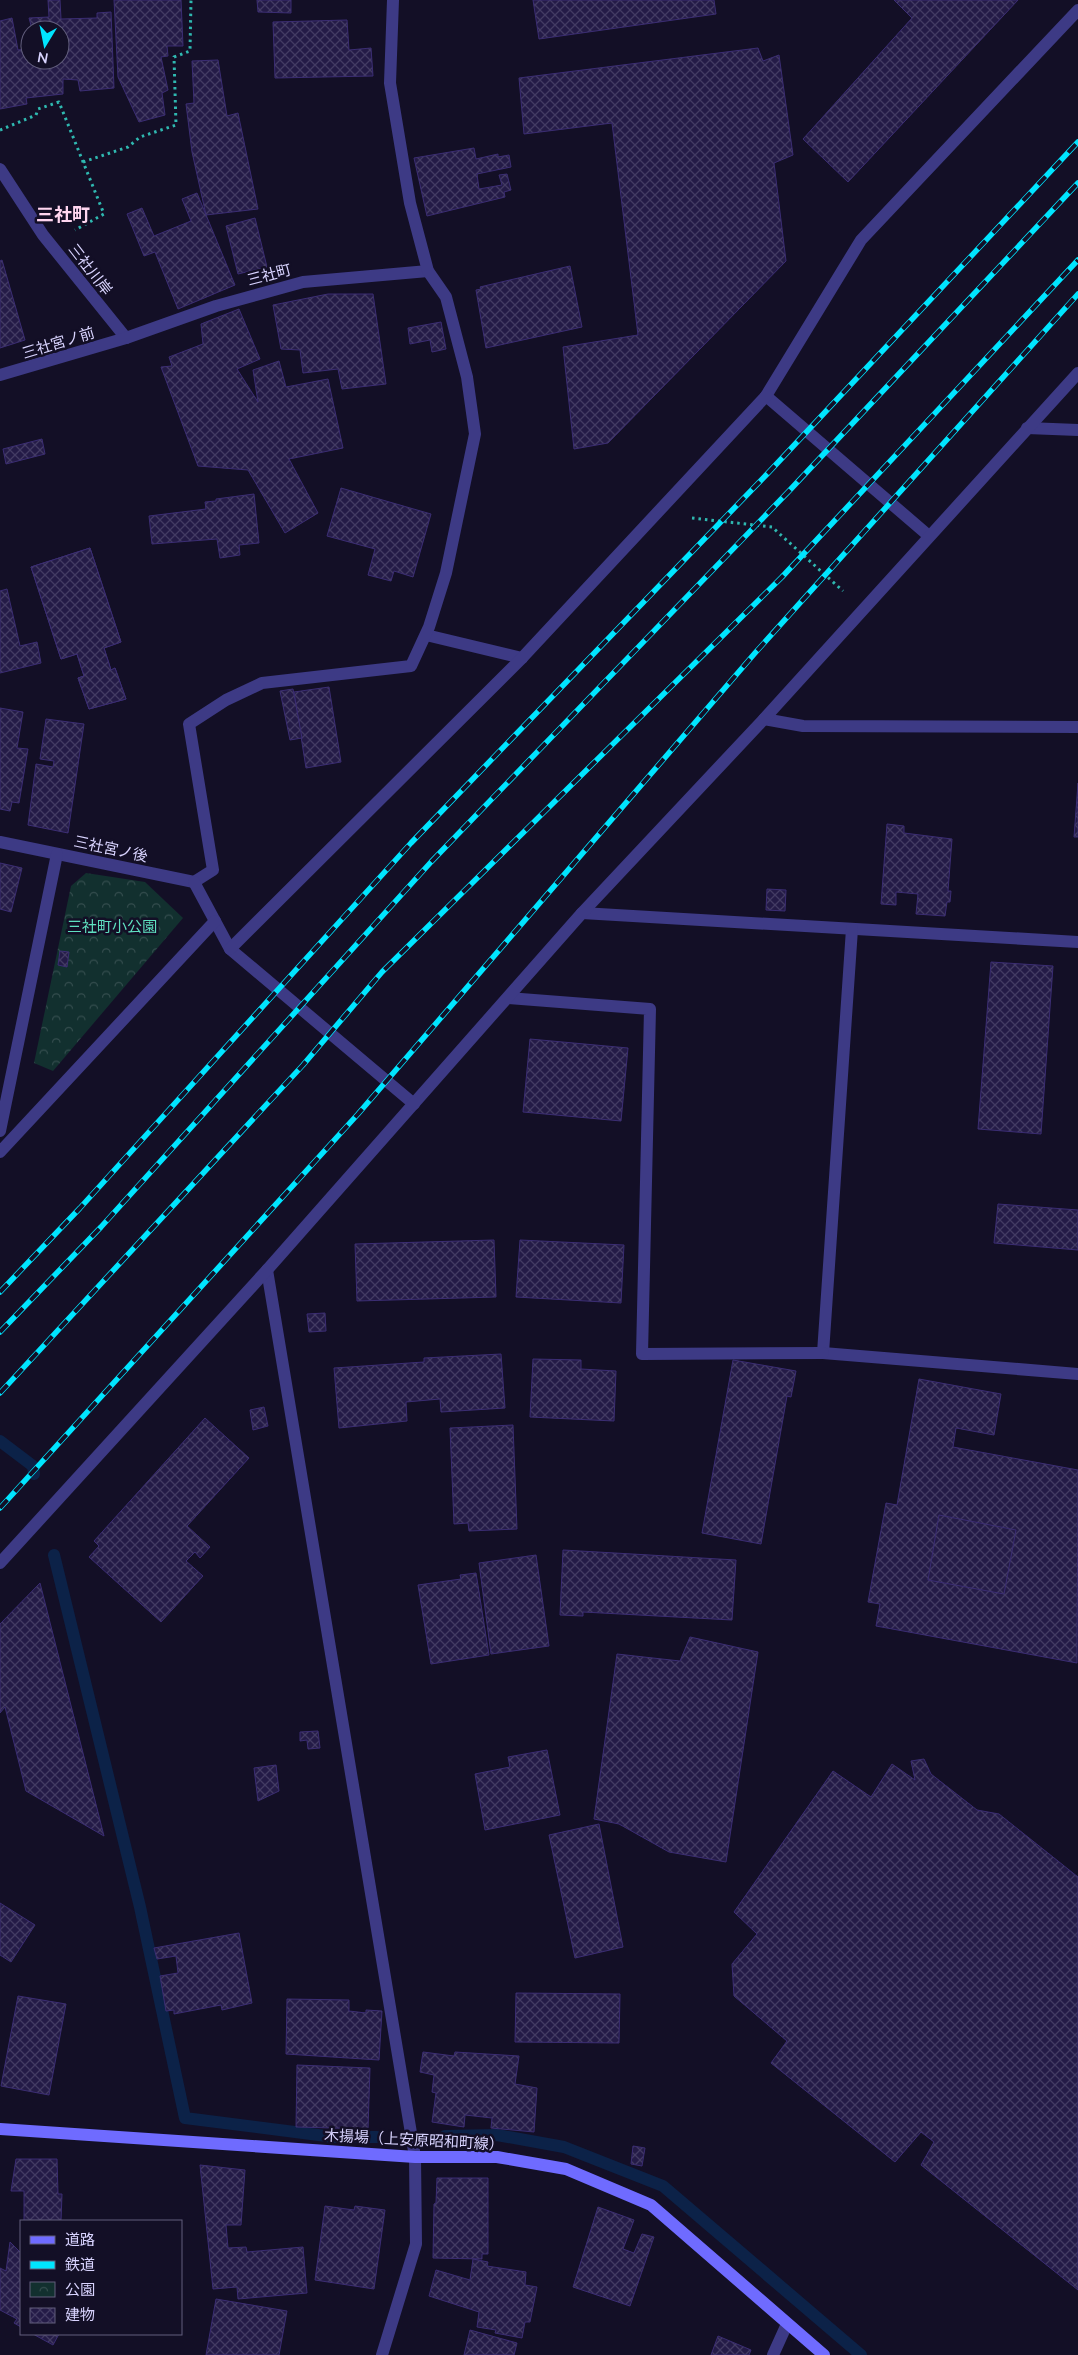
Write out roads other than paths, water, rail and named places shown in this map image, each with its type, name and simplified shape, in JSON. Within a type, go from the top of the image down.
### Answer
[{"type":"main road","name":"木揚場（上安原昭和町線）","points":[[0,2129],[415,2157],[497,2157],[566,2169],[651,2205],[824,2355]]},
{"type":"street","points":[[393,0],[390,83],[410,203],[428,271],[446,297],[467,377],[475,434],[446,573],[426,635],[411,666],[262,683],[226,700],[189,724],[213,870],[194,882],[230,949],[414,1104]]},
{"type":"street","points":[[230,949],[522,658],[766,396],[861,240],[1078,10]]},
{"type":"street","name":"三社川岸","points":[[0,168],[51,244],[126,338]]},
{"type":"street","name":"三社町","points":[[126,338],[216,306],[303,282],[428,271]]},
{"type":"street","name":"三社宮ノ前","points":[[0,375],[126,338]]},
{"type":"street","points":[[0,1563],[267,1270],[582,913],[764,719],[1026,428],[1078,374]]},
{"type":"street","points":[[766,396],[929,536]]},
{"type":"street","points":[[1026,428],[1078,430]]},
{"type":"street","points":[[426,635],[522,658]]},
{"type":"street","points":[[764,719],[803,726],[1078,727]]},
{"type":"street","name":"三社宮ノ後","points":[[0,842],[194,882]]},
{"type":"street","points":[[0,1131],[57,854]]},
{"type":"street","points":[[582,913],[1078,942]]},
{"type":"street","points":[[0,1152],[214,921]]},
{"type":"street","points":[[823,1353],[852,929]]},
{"type":"street","points":[[508,998],[650,1009],[642,1354],[823,1353],[1078,1374]]},
{"type":"street","points":[[267,1270],[415,2157],[416,2244],[382,2355]]},
{"type":"street","points":[[773,2355],[787,2324]]},
{"type":"waterway","points":[[0,1441],[33,1466],[34,1474]]},
{"type":"waterway","points":[[54,1555],[140,1907],[185,2118],[334,2137],[377,2137]]},
{"type":"waterway","points":[[445,2136],[497,2135],[564,2147],[663,2186],[861,2355]]},
{"type":"railway","points":[[0,1292],[80,1208],[411,843],[769,472],[1078,142]]},
{"type":"railway","points":[[0,1332],[101,1227],[431,862],[789,491],[1078,183]]},
{"type":"railway","points":[[0,1393],[303,1065],[382,972],[782,577],[1078,260]]},
{"type":"railway","points":[[0,1508],[358,1114],[755,653],[1078,294]]},
{"type":"district","name":"三社町","points":[[63,214]]},
{"type":"park label","name":"三社町小公園","points":[[112,926]]}]
